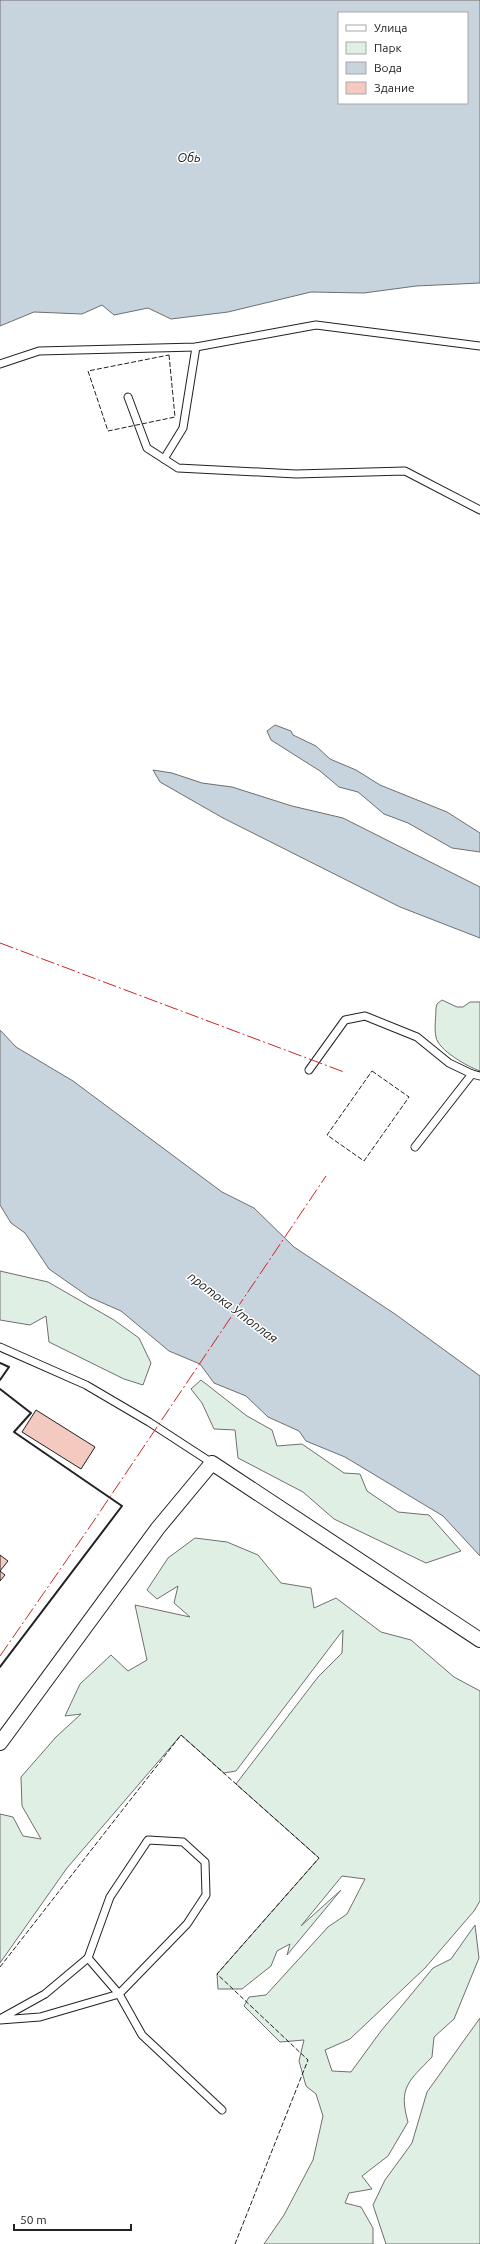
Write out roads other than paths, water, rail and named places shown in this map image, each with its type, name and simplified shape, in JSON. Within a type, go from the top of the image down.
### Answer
[{"type":"street","points":[[0,1743],[158,1528],[212,1463],[480,1640]]},
{"type":"lane","points":[[0,364],[39,351],[196,347],[316,325],[480,346]]},
{"type":"lane","points":[[164,459],[183,428],[196,347]]},
{"type":"lane","points":[[128,397],[147,448],[178,468],[296,474],[405,471],[480,510]]},
{"type":"lane","points":[[309,1070],[345,1020],[365,1016],[417,1037],[449,1063],[472,1074],[480,1076]]},
{"type":"lane","points":[[415,1146],[472,1074]]},
{"type":"lane","points":[[0,1347],[86,1386],[149,1422],[212,1463]]},
{"type":"lane","points":[[148,1840],[183,1842],[205,1862],[206,1895],[187,1924],[119,1994],[40,2017],[0,2020],[45,1994],[88,1958],[110,1897],[148,1840]]},
{"type":"lane","points":[[88,1958],[119,1994],[142,2035],[222,2110]]},
{"type":"water","name":"Обь","points":[[0,0],[480,0],[480,283],[416,286],[364,293],[311,292],[228,312],[171,319],[148,308],[114,315],[102,305],[82,314],[34,312],[0,326]]},
{"type":"water","points":[[275,725],[291,731],[293,735],[316,746],[330,759],[356,770],[380,785],[447,812],[480,833],[480,852],[452,848],[408,823],[384,814],[358,792],[339,787],[320,771],[271,740],[267,731]]},
{"type":"water","points":[[153,770],[172,773],[202,783],[232,787],[292,806],[343,818],[480,887],[480,938],[400,907],[223,818],[160,782]]},
{"type":"water","name":"протока Утоплая","points":[[0,1030],[16,1047],[73,1081],[222,1192],[254,1208],[294,1247],[395,1314],[480,1376],[480,1556],[443,1516],[345,1457],[306,1441],[299,1431],[268,1417],[246,1396],[214,1383],[200,1364],[169,1351],[121,1311],[89,1297],[49,1269],[25,1233],[11,1223],[0,1205]]}]
